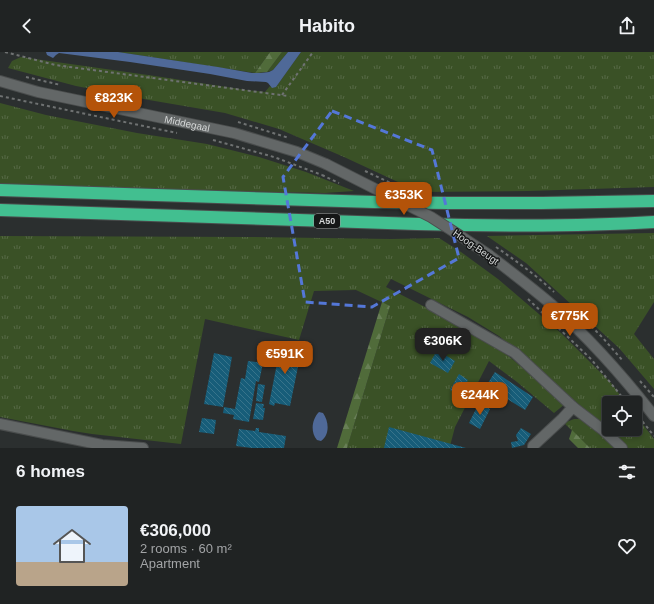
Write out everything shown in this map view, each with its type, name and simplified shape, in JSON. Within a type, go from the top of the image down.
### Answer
[{"type":"highway","name":"A50","points":[[0,190],[439,203],[542,204],[654,201]]},
{"type":"highway","name":"A50","points":[[0,210],[472,226],[618,224],[654,222]]},
{"type":"street","name":"Middegaal","points":[[0,81],[38,92],[234,133]]},
{"type":"street","name":"Hoog-Beugt","points":[[234,133],[298,152],[326,164],[431,218],[462,237],[488,255],[551,304],[588,339],[627,382],[654,416]]},
{"type":"street","points":[[431,305],[515,353],[574,408],[603,430],[622,448]]},
{"type":"street","points":[[532,448],[574,408]]},
{"type":"street","points":[[0,424],[102,445],[143,448]]},
{"type":"path","points":[[5,52],[55,66],[288,96]]},
{"type":"path","points":[[282,95],[313,52]]},
{"type":"path","name":"Middegaal","points":[[0,96],[177,133]]},
{"type":"path","name":"Middegaal","points":[[207,138],[274,157],[322,175],[343,185]]},
{"type":"path","points":[[526,298],[591,359],[622,396]]},
{"type":"path","points":[[642,421],[654,436]]},
{"type":"highlighted area","points":[[332,111],[432,150],[459,258],[372,307],[305,302],[283,177]]},
{"type":"green space","points":[[118,52],[270,52],[255,73]]},
{"type":"green space","points":[[270,52],[282,52],[267,72],[255,73]]},
{"type":"green space","points":[[282,52],[288,52],[273,70],[267,72]]},
{"type":"green space","points":[[301,52],[654,52],[654,187],[528,191],[416,192],[344,157],[279,129],[225,113],[76,86],[8,68],[12,61],[21,57],[265,92],[270,86],[276,87]]},
{"type":"green space","points":[[0,103],[46,115],[137,133],[207,144],[259,157],[306,172],[354,191],[325,193],[0,186]]},
{"type":"green space","points":[[654,233],[654,302],[634,334],[654,359],[654,389],[619,348],[526,263],[487,236]]},
{"type":"green space","points":[[0,236],[391,239],[439,238],[498,279],[561,333],[611,383],[621,396],[602,396],[602,425],[499,336],[468,317],[391,279],[386,287],[470,330],[496,346],[565,404],[554,413],[489,361],[455,427],[450,446],[457,448],[347,448],[390,306],[356,290],[314,291],[299,340],[205,319],[181,444],[92,434],[0,417]]},
{"type":"green space","points":[[382,302],[390,306],[347,448],[337,448]]},
{"type":"green space","points":[[574,419],[583,419],[615,448],[590,448],[564,423]]},
{"type":"green space","points":[[642,423],[654,439],[654,448],[628,448],[614,436],[642,436]]},
{"type":"green space","points":[[572,430],[590,448],[578,448],[569,439]]},
{"type":"water","points":[[46,52],[118,52],[252,73],[261,73],[273,70],[288,52],[301,52],[276,87],[272,88],[266,82],[247,81],[130,62],[59,53],[53,58],[47,55]]},
{"type":"water","points":[[319,412],[323,413],[325,416],[328,428],[326,435],[321,441],[317,440],[313,433],[313,422]]},
{"type":"building","points":[[281,343],[302,347],[290,406],[275,403],[274,406],[269,404]]},
{"type":"building","points":[[436,352],[455,361],[448,373],[430,363]]},
{"type":"building","points":[[214,353],[232,357],[223,407],[204,404]]},
{"type":"building","points":[[248,361],[263,363],[259,382],[256,381],[249,422],[233,419],[234,415],[223,413],[224,407],[235,409],[241,378],[245,379]]},
{"type":"building","points":[[495,372],[533,397],[525,410],[486,386]]},
{"type":"building","points":[[459,374],[468,380],[460,395],[450,390]]},
{"type":"building","points":[[258,384],[265,385],[262,402],[256,401]]},
{"type":"building","points":[[256,403],[264,404],[263,408],[265,408],[263,420],[253,419]]},
{"type":"building","points":[[479,403],[490,409],[480,429],[469,423]]},
{"type":"building","points":[[202,418],[216,420],[214,434],[199,432]]},
{"type":"building","points":[[389,427],[466,448],[384,448]]},
{"type":"building","points":[[256,428],[259,428],[259,432],[286,436],[284,448],[252,448],[236,446],[239,429],[255,431]]},
{"type":"building","points":[[521,428],[531,434],[524,445],[512,448],[511,442],[518,441],[516,435]]}]
